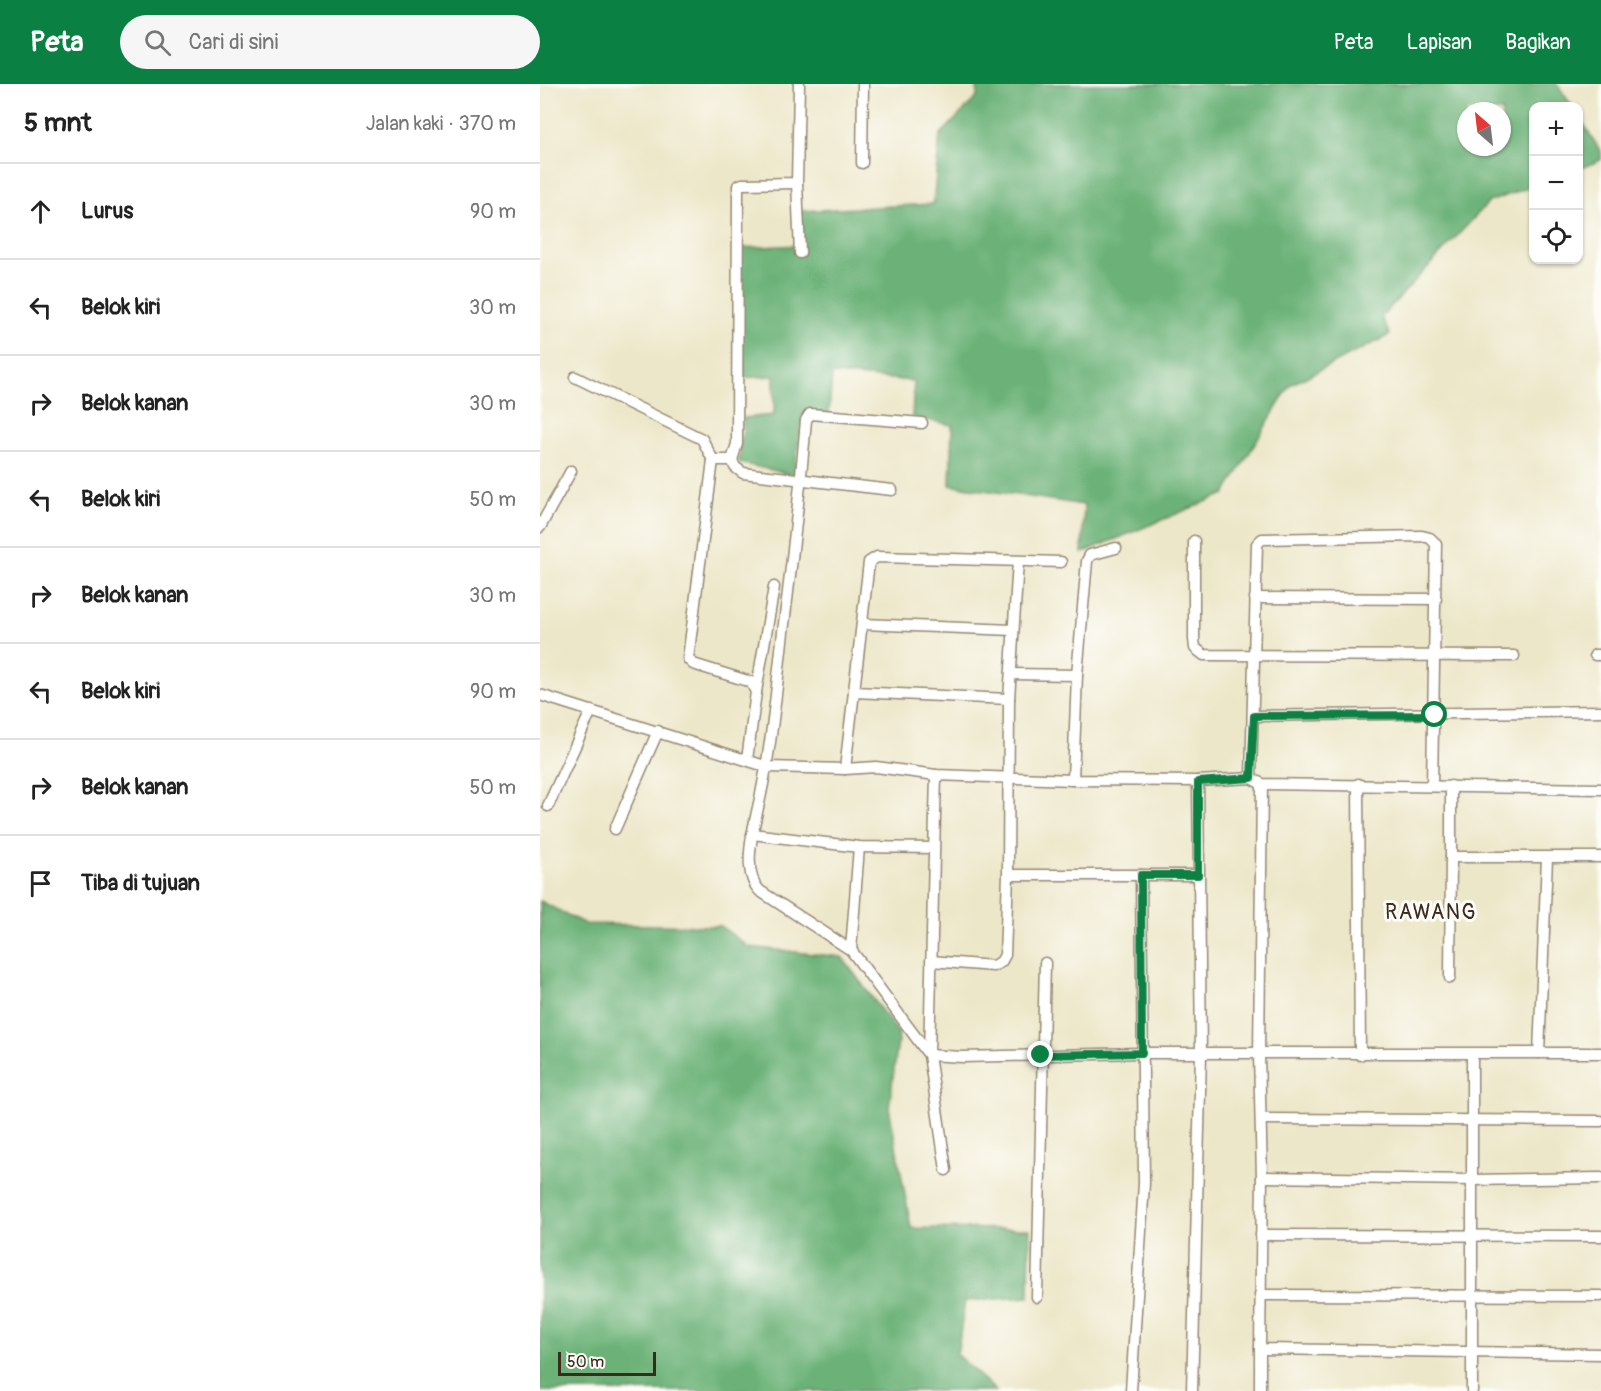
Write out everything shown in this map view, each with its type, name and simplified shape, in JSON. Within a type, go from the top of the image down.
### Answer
[{"type":"street","points":[[799,84],[797,183],[800,253]]},
{"type":"street","points":[[862,84],[862,163]]},
{"type":"street","points":[[797,183],[738,186],[739,413],[738,444],[732,460],[735,467],[743,473],[892,490]]},
{"type":"street","points":[[575,377],[702,439],[713,460],[688,659],[693,664],[744,678],[751,682],[756,692]]},
{"type":"street","points":[[922,423],[810,414],[806,420],[768,767],[752,834],[751,876],[754,885],[851,950],[929,1055],[962,1057],[1142,1053],[1601,1053]]},
{"type":"street","points":[[713,460],[732,460]]},
{"type":"street","points":[[540,527],[571,471]]},
{"type":"street","points":[[1251,778],[1257,544],[1262,539],[1422,536],[1430,538],[1436,544],[1436,657],[1432,786]]},
{"type":"street","points":[[1194,541],[1195,648],[1204,655],[1514,656]]},
{"type":"street","points":[[1073,780],[1077,675],[1087,561],[1090,555],[1116,548]]},
{"type":"street","points":[[845,770],[870,562],[877,557],[1061,562]]},
{"type":"street","points":[[931,961],[993,966],[1000,962],[1006,944],[1009,699],[1018,562]]},
{"type":"street","points":[[747,760],[774,587]]},
{"type":"street","points":[[1256,598],[1436,599]]},
{"type":"street","points":[[862,624],[1013,630]]},
{"type":"street","points":[[1011,674],[1077,675]]},
{"type":"street","points":[[854,692],[1009,699]]},
{"type":"street","points":[[540,694],[768,767],[845,770],[876,767],[936,774],[1073,780],[1198,782],[1251,778],[1262,784],[1601,789]]},
{"type":"street","points":[[548,806],[591,711]]},
{"type":"street","points":[[1254,716],[1601,711]]},
{"type":"street","points":[[615,829],[658,731]]},
{"type":"street","points":[[936,774],[929,1055],[946,1170]]},
{"type":"street","points":[[1192,1391],[1201,1054],[1198,782]]},
{"type":"street","points":[[1260,1391],[1262,1177],[1259,1054],[1262,784]]},
{"type":"street","points":[[1358,784],[1360,1054]]},
{"type":"street","points":[[1450,978],[1451,786]]},
{"type":"street","points":[[752,834],[859,847],[933,848]]},
{"type":"street","points":[[851,950],[859,847]]},
{"type":"street","points":[[1451,857],[1601,857]]},
{"type":"street","points":[[1539,1053],[1547,858]]},
{"type":"street","points":[[1008,875],[1198,875]]},
{"type":"street","points":[[1131,1391],[1144,1183],[1141,875]]},
{"type":"street","points":[[1037,1297],[1045,963]]},
{"type":"street","points":[[1472,1054],[1472,1391]]},
{"type":"street","points":[[1261,1119],[1601,1121]]},
{"type":"street","points":[[1262,1177],[1472,1180],[1601,1178]]},
{"type":"street","points":[[1261,1235],[1601,1236]]},
{"type":"street","points":[[1260,1295],[1601,1296]]},
{"type":"street","points":[[1260,1349],[1601,1354]]},
{"type":"green space","points":[[977,84],[1557,84],[1569,102],[1529,102],[1529,187],[1489,202],[1381,317],[1390,335],[1290,385],[1225,494],[1082,553],[1084,505],[950,485],[952,425],[912,417],[914,381],[832,374],[829,414],[803,412],[794,475],[739,463],[744,418],[774,415],[774,376],[742,378],[739,248],[801,245],[800,211],[933,204],[940,135],[977,97]]},
{"type":"green space","points":[[1583,123],[1601,152],[1601,160],[1583,167]]},
{"type":"green space","points":[[540,901],[585,924],[720,926],[749,947],[842,957],[899,1034],[889,1107],[911,1228],[1030,1229],[1029,1297],[965,1301],[957,1355],[996,1391],[540,1391]]},
{"type":"district","name":"RAWANG","points":[[1431,912]]},
{"type":"route","points":[[1041,1055],[1142,1053],[1141,875],[1198,875],[1198,782],[1251,778],[1254,716],[1435,715]]}]
